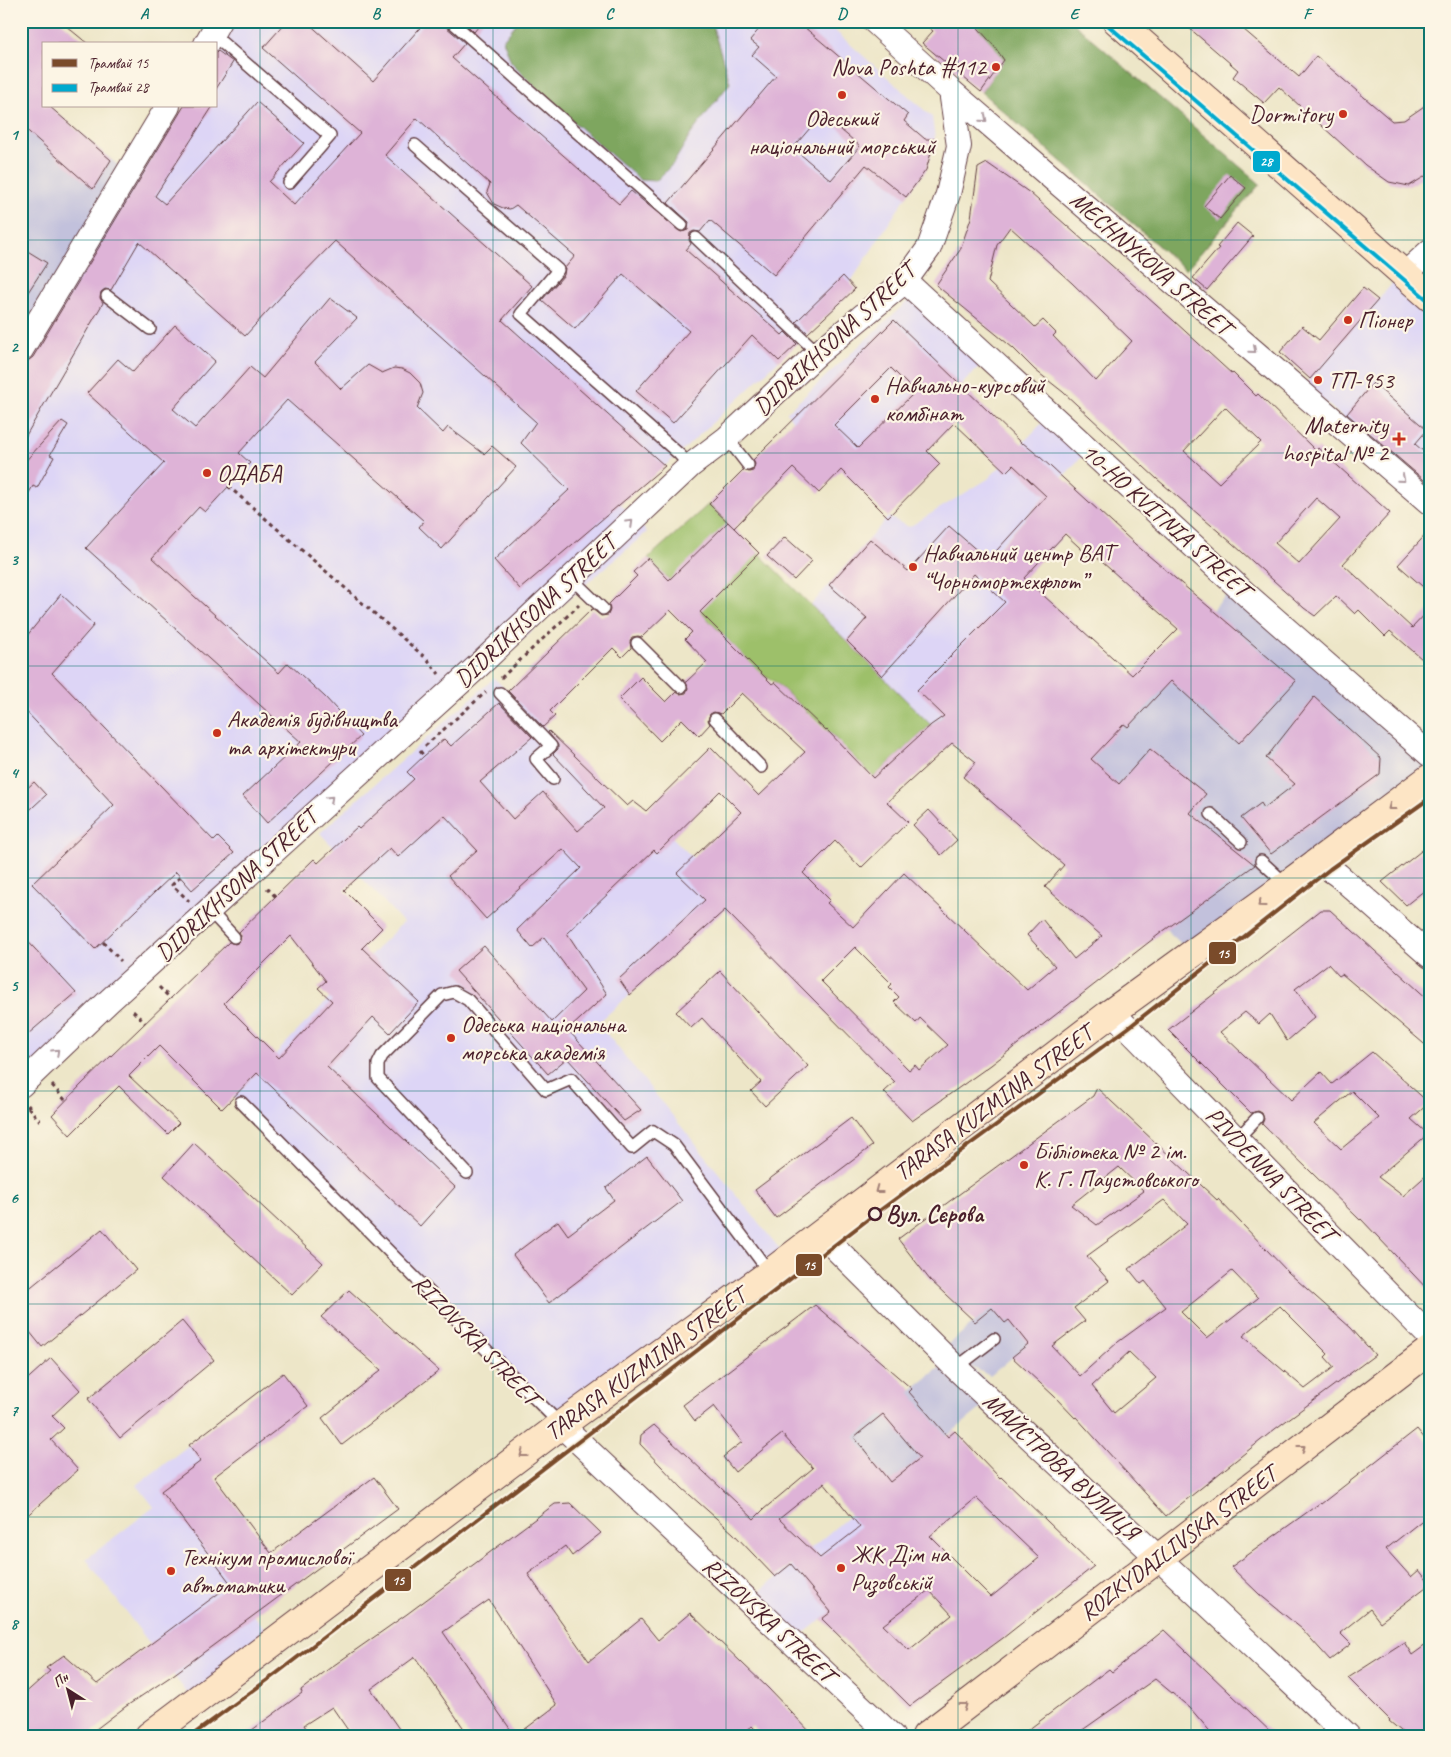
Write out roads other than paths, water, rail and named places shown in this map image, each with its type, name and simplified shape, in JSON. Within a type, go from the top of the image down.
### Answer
[{"type":"street","points":[[1116,21],[1430,297]]},
{"type":"street","name":"MECHNYKOVA STREET","points":[[880,24],[952,91],[1430,503]]},
{"type":"street","name":"DIDRIKHSONA STREET","points":[[25,1096],[110,1000],[200,907],[334,795],[572,578],[690,466],[726,438],[818,353],[904,281],[929,248],[948,194],[959,146],[952,91]]},
{"type":"street","points":[[23,344],[72,275],[167,108]]},
{"type":"street","points":[[1404,275],[1430,251]]},
{"type":"street","name":"10-HO KVITNIA STREET","points":[[904,281],[1241,589],[1430,755]]},
{"type":"street","name":"TARASA KUZMINA STREET","points":[[148,1736],[560,1425],[770,1273],[1112,1012],[1430,778]]},
{"type":"street","points":[[1318,861],[1338,875],[1430,956]]},
{"type":"street","name":"PIVDENNA STREET","points":[[1112,1012],[1430,1337]]},
{"type":"street","name":"МАЙСТРОВА ВУЛИЦЯ","points":[[821,1234],[956,1368],[1348,1736]]},
{"type":"street","name":"ROZKYDAILIVSKA STREET","points":[[926,1736],[1430,1350]]},
{"type":"street","name":"RIZOVSKA STREET","points":[[560,1425],[892,1736]]},
{"type":"lane","points":[[451,21],[682,225]]},
{"type":"lane","points":[[212,33],[330,136],[289,183]]},
{"type":"lane","points":[[415,145],[558,270],[521,314],[679,454],[690,466]]},
{"type":"lane","points":[[696,238],[818,353]]},
{"type":"lane","points":[[107,296],[150,329]]},
{"type":"lane","points":[[726,438],[748,465]]},
{"type":"lane","points":[[572,578],[603,609]]},
{"type":"lane","points":[[637,643],[681,687]]},
{"type":"lane","points":[[500,693],[551,746],[536,760],[553,779]]},
{"type":"lane","points":[[715,719],[761,767]]},
{"type":"lane","points":[[1210,814],[1241,842]]},
{"type":"lane","points":[[1261,861],[1287,885]]},
{"type":"lane","points":[[200,907],[234,937]]},
{"type":"lane","points":[[467,1173],[378,1078],[378,1064],[382,1056],[442,995],[454,992],[468,1000],[546,1090],[571,1079],[632,1148],[654,1131],[674,1145],[770,1273]]},
{"type":"lane","name":"RIZOVSKA STREET","points":[[241,1102],[560,1425]]},
{"type":"lane","points":[[1237,1139],[1256,1118]]},
{"type":"lane","points":[[956,1368],[994,1340]]},
{"type":"tram line","name":"28","points":[[1103,21],[1430,302]]},
{"type":"tram line","name":"15","points":[[191,1736],[277,1673],[875,1214],[1128,1028],[1330,869],[1430,798]]},
{"type":"place","name":"Nova Poshta #112","points":[[996,67]]},
{"type":"place","name":"Одеський національний морський","points":[[842,95]]},
{"type":"place","name":"Dormitory","points":[[1343,114]]},
{"type":"place","name":"Піонер","points":[[1348,320]]},
{"type":"place","name":"ТП-953","points":[[1318,380]]},
{"type":"place","name":"Навчально-курсовий комбінат","points":[[875,399]]},
{"type":"place","name":"Maternity hospital № 2","points":[[1399,439]]},
{"type":"place","name":"ОДАБА","points":[[207,473]]},
{"type":"place","name":"Навчальний центр ВАТ “Чорномортехфлот”","points":[[913,567]]},
{"type":"place","name":"Академія будівництва та архітектури","points":[[217,733]]},
{"type":"place","name":"Одеська національна морська академія","points":[[451,1038]]},
{"type":"place","name":"Бібліотека № 2 ім. К. Г. Паустовського","points":[[1024,1165]]},
{"type":"place","name":"Вул. Сєрова","points":[[875,1214]]},
{"type":"place","name":"ЖК Дім на Ризовській","points":[[841,1568]]},
{"type":"place","name":"Технікум промислової автоматики","points":[[171,1571]]}]
